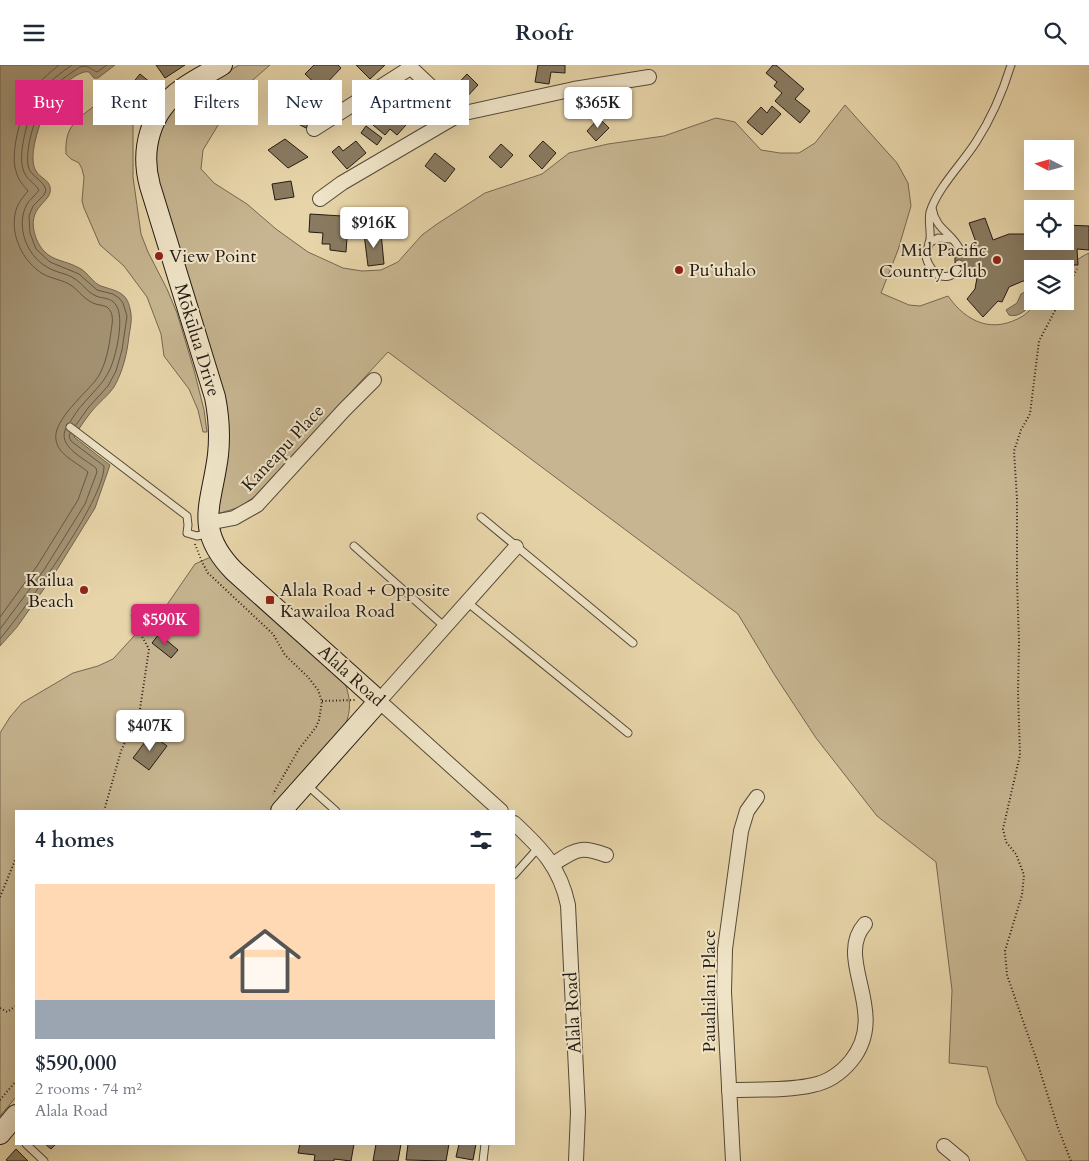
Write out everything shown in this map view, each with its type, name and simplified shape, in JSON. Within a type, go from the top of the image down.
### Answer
[{"type":"street","name":"Mōkūlua Drive","points":[[204,530],[219,443],[217,405],[150,186],[146,154],[150,132],[166,103],[182,88],[222,65]]},
{"type":"street","points":[[314,129],[409,66],[424,80]]},
{"type":"street","points":[[469,112],[574,89],[649,77]]},
{"type":"street","points":[[320,199],[342,183],[441,125]]},
{"type":"street","name":"Kaneapu Place","points":[[204,530],[234,518],[257,505],[374,380]]},
{"type":"street","name":"Alala Road","points":[[204,530],[234,571],[500,810]]},
{"type":"street","points":[[277,803],[305,783],[516,547]]},
{"type":"street","points":[[345,670],[354,686],[356,700],[356,712],[348,735]]},
{"type":"street","name":"Pauahilani Place","points":[[733,1161],[724,992],[727,929],[741,831],[748,811],[757,797]]},
{"type":"street","name":"Alala Road","points":[[515,824],[540,847],[552,864],[562,882],[568,914],[578,1112],[576,1161]]},
{"type":"street","points":[[552,864],[581,849],[591,849],[606,855]]},
{"type":"street","points":[[729,1090],[812,1085],[831,1078],[847,1066],[860,1048],[866,1027],[865,1006],[854,952],[858,934],[865,924]]},
{"type":"street","points":[[944,1146],[962,1161]]},
{"type":"lane","points":[[959,264],[956,271],[950,276],[940,276],[936,274],[926,259],[925,252],[929,243],[929,218],[938,194],[976,141],[987,122],[1011,65]]},
{"type":"lane","points":[[932,208],[937,224],[960,250]]},
{"type":"lane","points":[[929,243],[938,238],[952,239]]},
{"type":"lane","points":[[70,427],[187,516],[187,533],[204,530]]},
{"type":"lane","points":[[481,517],[634,643]]},
{"type":"lane","points":[[354,546],[445,627]]},
{"type":"lane","points":[[467,602],[628,733]]},
{"type":"lane","points":[[305,783],[335,810]]},
{"type":"lane","points":[[515,874],[540,847]]},
{"type":"lane","points":[[27,1145],[44,1161]]},
{"type":"lane","points":[[483,1161],[484,1145]]},
{"type":"path","points":[[1074,274],[1077,269]]},
{"type":"path","points":[[1055,310],[1039,341],[1030,414],[1021,430],[1014,451],[1018,499],[1017,581],[1020,755],[1003,829],[1006,842],[1016,854],[1024,875],[1022,895],[1005,951],[1007,975],[1058,1128],[1071,1161]]},
{"type":"path","points":[[204,530],[197,551],[208,573],[273,634],[285,655],[308,677],[318,690],[322,701],[320,721],[300,749],[277,803]]},
{"type":"path","points":[[104,810],[121,751],[140,709],[149,649],[131,617],[133,614]]},
{"type":"path","points":[[322,701],[356,700]]},
{"type":"path","points":[[0,897],[15,860]]},
{"type":"path","points":[[0,1008],[7,1012],[15,1007]]},
{"type":"path","points":[[0,1100],[15,1082]]},
{"type":"shaded area","points":[[239,65],[270,65],[253,80],[214,80]]},
{"type":"shaded area","points":[[845,105],[897,163],[908,183],[911,206],[898,250],[881,293],[909,305],[920,306],[948,296],[955,305],[972,319],[991,325],[1012,321],[1023,316],[1030,310],[1074,310],[1074,263],[1089,253],[1089,1161],[1027,1161],[997,1104],[987,1067],[949,1063],[952,990],[936,862],[877,816],[816,738],[738,614],[388,352],[254,497],[240,507],[217,514],[224,470],[156,173],[156,144],[167,117],[175,109],[175,125],[218,125],[203,150],[201,169],[214,183],[247,204],[276,229],[308,252],[343,268],[362,271],[381,270],[398,262],[422,235],[485,193],[542,174],[569,153],[608,144],[664,136],[716,118],[735,122],[761,150],[799,153],[815,143]]},
{"type":"shaded area","points":[[93,107],[93,125],[133,125],[133,177],[141,234],[177,313],[194,370],[204,410],[207,432],[203,432],[198,410],[189,389],[164,356],[161,334],[147,297],[124,266],[100,245],[84,208],[82,201],[84,177],[82,169],[79,163],[66,154],[68,134],[73,125],[83,125],[83,115]]},
{"type":"shaded area","points":[[213,556],[343,679],[349,699],[349,710],[345,726],[334,741],[272,810],[15,810],[15,1098],[0,1116],[0,733],[22,703],[73,673],[98,666],[113,659],[145,624],[151,628],[195,564]]},
{"type":"water","points":[[0,65],[115,65],[98,78],[94,78],[89,72],[85,72],[70,80],[15,80],[15,125],[40,125],[34,145],[33,164],[36,171],[46,180],[50,187],[48,197],[36,212],[34,218],[33,227],[36,238],[40,246],[50,256],[81,269],[98,285],[122,294],[128,301],[131,319],[126,356],[117,381],[112,390],[91,412],[74,437],[110,465],[95,508],[53,576],[17,627],[0,646]]},
{"type":"water","points":[[1024,292],[1025,310],[1013,316],[1009,315],[1006,310],[1017,303],[1021,294]]},
{"type":"building","points":[[156,65],[185,65],[165,78]]},
{"type":"building","points":[[314,65],[338,65],[341,68],[330,80],[311,80],[305,74]]},
{"type":"building","points":[[356,65],[385,65],[370,79]]},
{"type":"building","points":[[538,65],[565,65],[565,73],[551,72],[549,84],[535,82]]},
{"type":"building","points":[[773,65],[776,65],[804,89],[795,99],[810,111],[800,123],[775,101],[782,93],[774,86],[777,82],[766,73]]},
{"type":"building","points":[[140,74],[147,80],[135,80]]},
{"type":"building","points":[[467,74],[478,85],[469,95],[469,80],[461,80]]},
{"type":"building","points":[[772,106],[781,114],[762,135],[747,122],[761,107],[767,113]]},
{"type":"building","points":[[599,118],[609,128],[596,141],[587,131]]},
{"type":"building","points":[[373,125],[406,125],[397,135],[390,129],[385,135]]},
{"type":"building","points":[[366,126],[382,138],[377,145],[361,133]]},
{"type":"building","points":[[285,139],[308,157],[288,168],[268,150]]},
{"type":"building","points":[[356,141],[366,153],[347,169],[332,152],[339,146],[343,151]]},
{"type":"building","points":[[543,141],[556,153],[542,169],[529,156]]},
{"type":"building","points":[[501,144],[513,155],[501,168],[489,157]]},
{"type":"building","points":[[435,153],[455,169],[445,182],[425,166]]},
{"type":"building","points":[[291,181],[294,197],[275,200],[272,184]]},
{"type":"building","points":[[310,214],[342,216],[341,237],[347,238],[346,252],[330,250],[330,244],[322,244],[323,233],[309,232]]},
{"type":"building","points":[[985,218],[993,240],[1009,234],[1024,234],[1024,250],[1074,250],[1074,225],[1089,226],[1089,250],[1077,249],[1078,265],[1074,265],[1074,260],[1024,260],[1024,281],[1009,287],[1002,302],[998,301],[983,317],[967,299],[975,289],[978,272],[955,263],[955,251],[977,245],[969,223]]},
{"type":"building","points":[[381,233],[384,264],[368,266],[364,234]]},
{"type":"building","points":[[159,634],[178,650],[171,658],[152,643]]},
{"type":"building","points":[[151,734],[167,746],[149,770],[133,758]]},
{"type":"building","points":[[46,1145],[55,1145],[51,1149]]},
{"type":"building","points":[[300,1145],[354,1145],[351,1161],[334,1159],[334,1161],[314,1161],[315,1155],[298,1153]]},
{"type":"building","points":[[376,1145],[401,1145],[398,1161],[373,1161]]},
{"type":"building","points":[[408,1145],[449,1145],[446,1161],[406,1160]]},
{"type":"building","points":[[459,1145],[476,1145],[473,1160],[456,1157]]},
{"type":"building","points":[[16,1149],[28,1161],[6,1160]]},
{"type":"place","name":"View Point","points":[[159,256]]},
{"type":"place","name":"Mid Pacific Country Club","points":[[997,260]]},
{"type":"place","name":"Puʻuhalo","points":[[679,270]]},
{"type":"place","name":"Kailua Beach","points":[[84,590]]},
{"type":"place","name":"Alala Road + Opposite Kawailoa Road","points":[[270,600]]}]
